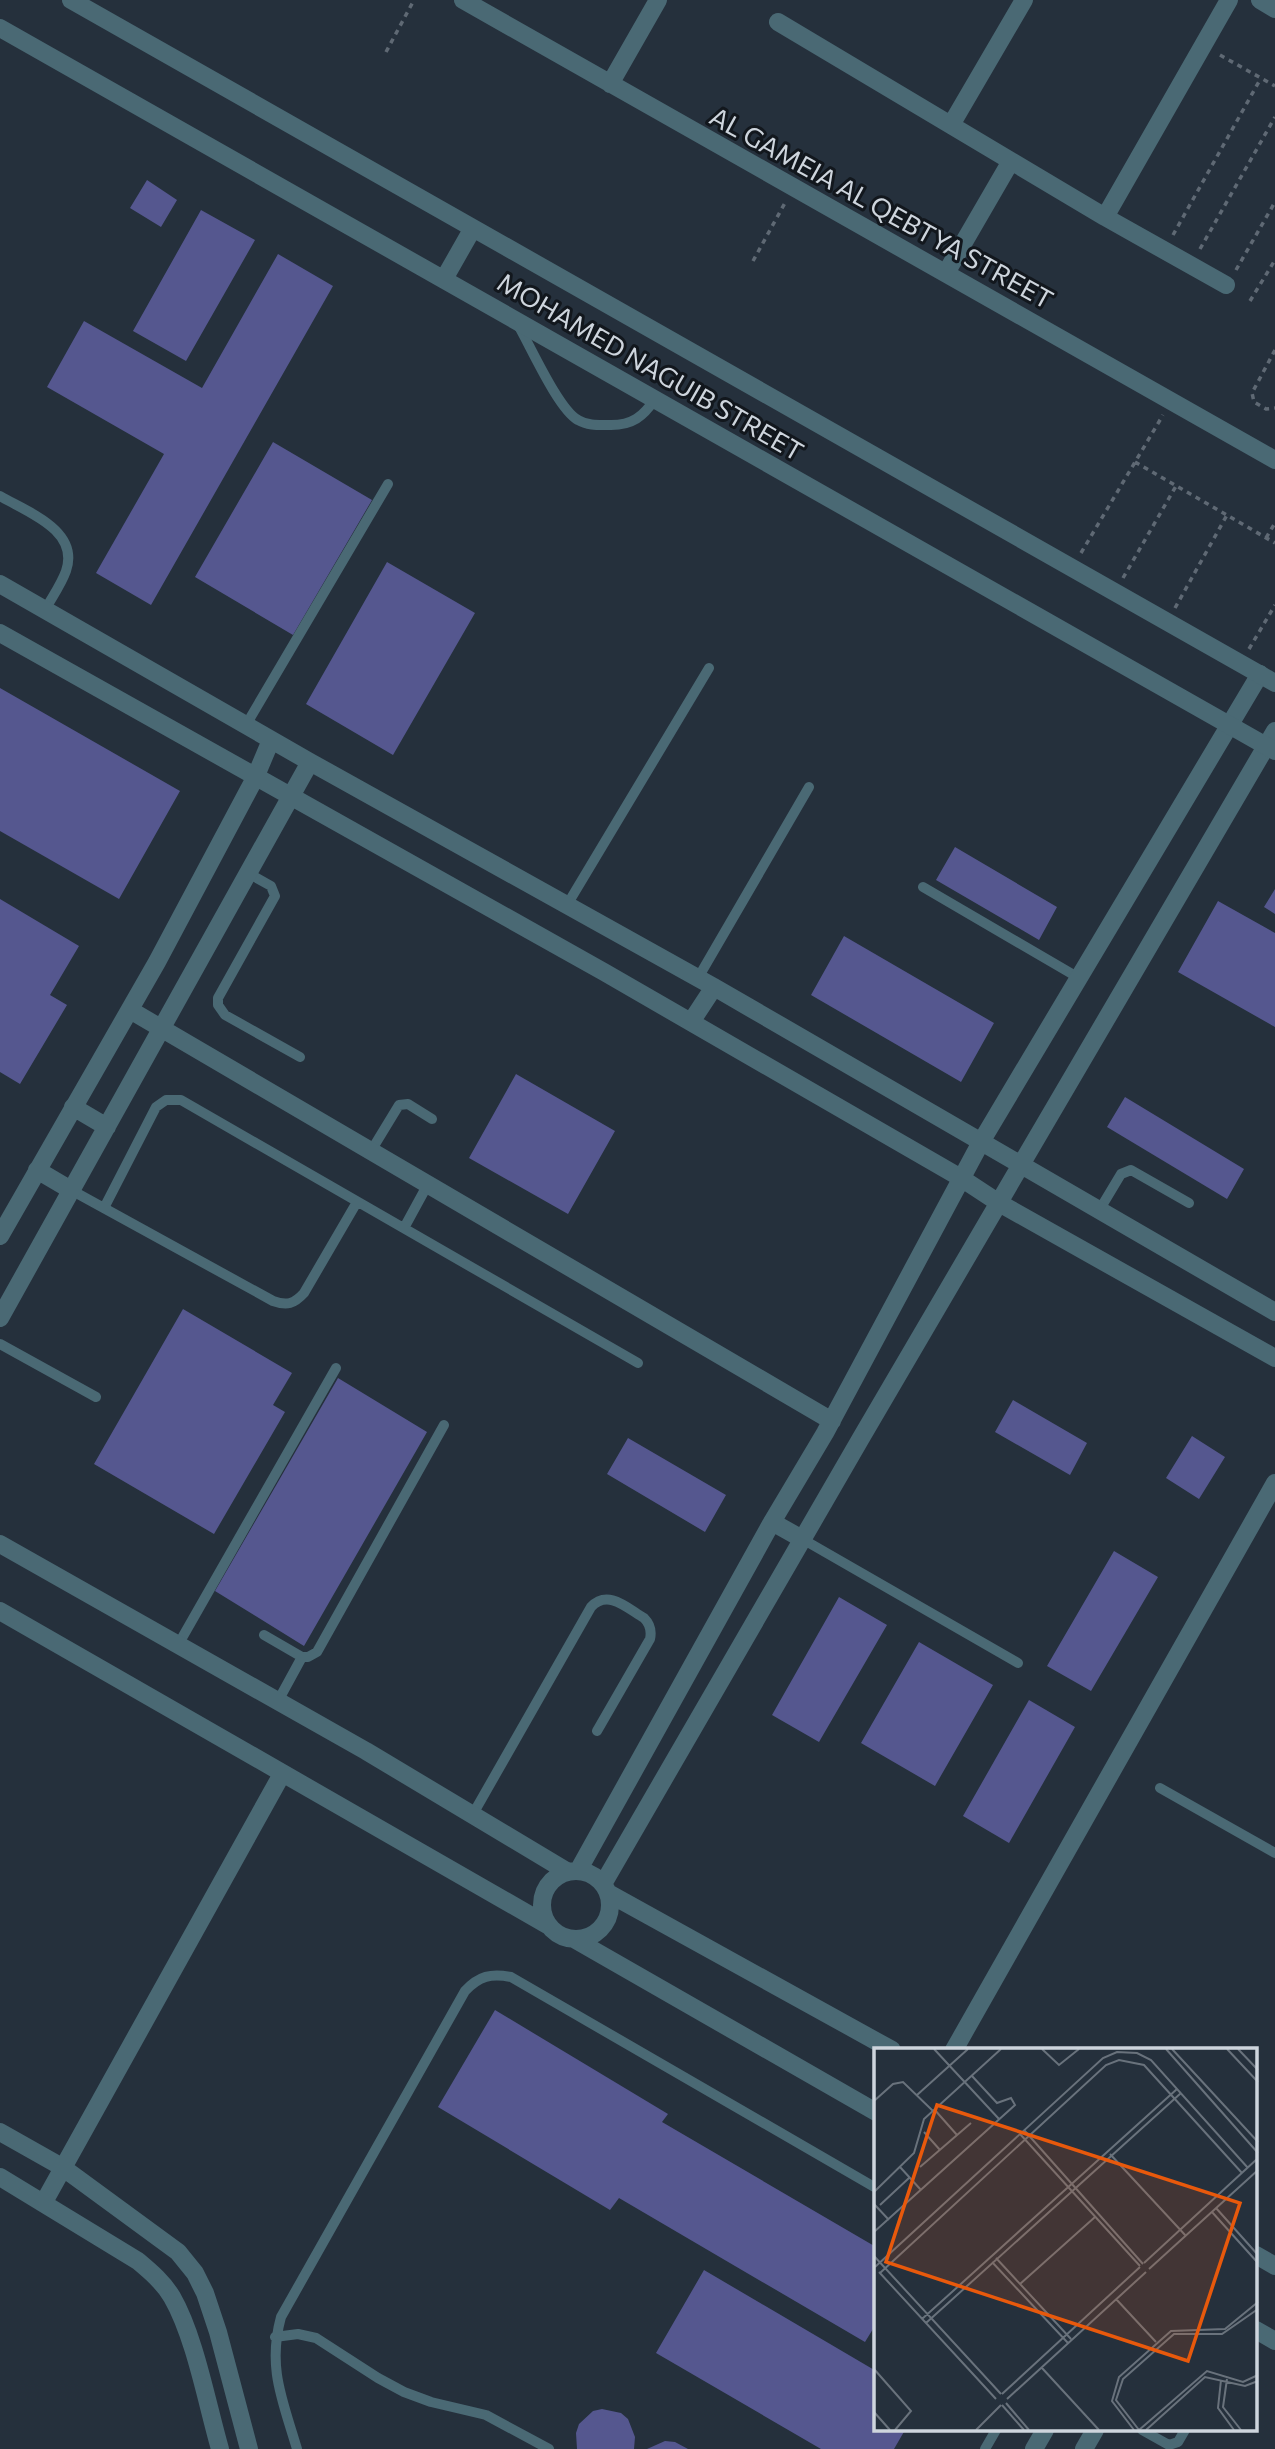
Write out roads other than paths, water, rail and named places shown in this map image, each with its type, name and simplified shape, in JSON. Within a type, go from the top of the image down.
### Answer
[{"type":"street","name":"MOHAMED NAGUIB STREET","points":[[71,0],[1268,678]]},
{"type":"street","name":"AL GAMEIA AL QEBTYA STREET","points":[[463,0],[1275,460]]},
{"type":"street","points":[[610,84],[658,0]]},
{"type":"street","points":[[951,125],[1024,0]]},
{"type":"street","points":[[1105,216],[1229,0]]},
{"type":"street","points":[[1260,0],[1275,9]]},
{"type":"street","points":[[778,22],[1226,285]]},
{"type":"street","name":"MOHAMED NAGUIB STREET","points":[[0,27],[1230,726],[1272,743]]},
{"type":"street","points":[[946,273],[1011,161]]},
{"type":"street","points":[[444,279],[473,228]]},
{"type":"street","points":[[0,584],[271,740],[714,987],[1275,1312]]},
{"type":"street","points":[[0,633],[691,1022],[961,1178],[999,1203],[1275,1358]]},
{"type":"street","points":[[549,1926],[543,1908],[546,1889],[559,1875],[573,1872],[832,1421],[981,1142],[1230,726],[1268,678]]},
{"type":"street","points":[[0,1236],[130,1010],[255,778],[271,740]]},
{"type":"street","points":[[605,1889],[861,1438],[1272,743]]},
{"type":"street","points":[[2,1311],[310,762]]},
{"type":"street","points":[[691,1022],[714,987]]},
{"type":"street","points":[[130,1010],[832,1421]]},
{"type":"street","points":[[73,1107],[107,1127]]},
{"type":"street","points":[[37,1170],[71,1190]]},
{"type":"street","points":[[955,2048],[1275,1483]]},
{"type":"street","points":[[772,1522],[804,1540]]},
{"type":"street","points":[[0,1544],[573,1872],[596,1878],[605,1889],[610,1902],[606,1921],[593,1935],[574,1939]]},
{"type":"street","points":[[0,1611],[565,1937],[574,1939],[874,2111]]},
{"type":"street","points":[[44,2202],[282,1774]]},
{"type":"street","points":[[605,1889],[888,2048]]},
{"type":"street","points":[[0,2132],[62,2167],[178,2252],[195,2273],[218,2332],[249,2449]]},
{"type":"street","points":[[0,2177],[138,2261],[158,2277],[171,2295],[182,2318],[220,2449]]},
{"type":"street","points":[[1258,2256],[1275,2266]]},
{"type":"street","points":[[1258,2331],[1275,2341]]},
{"type":"street","points":[[1034,2449],[1044,2432]]},
{"type":"street","points":[[1085,2448],[1094,2432]]},
{"type":"lane","points":[[516,320],[564,407],[577,420],[595,425],[629,424],[642,417],[656,399]]},
{"type":"lane","points":[[246,725],[388,484]]},
{"type":"lane","points":[[0,496],[53,527],[66,546],[66,570],[45,610]]},
{"type":"lane","points":[[567,905],[709,668]]},
{"type":"lane","points":[[698,978],[809,787]]},
{"type":"lane","points":[[248,873],[271,886],[275,896],[221,992],[218,1005],[225,1015],[300,1057]]},
{"type":"lane","points":[[923,887],[1079,978]]},
{"type":"lane","points":[[104,1208],[156,1107],[166,1100],[181,1100],[638,1363]]},
{"type":"lane","points":[[371,1151],[399,1105],[408,1104],[432,1119]]},
{"type":"lane","points":[[1100,1209],[1121,1174],[1131,1170],[1189,1203]]},
{"type":"lane","points":[[404,1228],[428,1184]]},
{"type":"lane","points":[[71,1190],[284,1305],[296,1302],[304,1293],[357,1202]]},
{"type":"lane","points":[[0,1344],[96,1397]]},
{"type":"lane","points":[[178,1645],[336,1368]]},
{"type":"lane","points":[[264,1635],[302,1657],[317,1652],[444,1426]]},
{"type":"lane","points":[[804,1540],[1018,1663]]},
{"type":"lane","points":[[473,1814],[591,1607],[604,1598],[611,1598],[644,1618],[651,1633],[597,1731]]},
{"type":"lane","points":[[278,1701],[302,1657]]},
{"type":"lane","points":[[1160,1788],[1275,1853]]},
{"type":"lane","points":[[297,2449],[274,2358],[275,2337],[281,2317],[474,1981],[498,1974],[510,1977],[874,2187]]},
{"type":"lane","points":[[275,2337],[298,2334],[316,2338],[404,2392],[431,2402],[486,2415],[542,2447]]},
{"type":"lane","points":[[985,2449],[995,2432]]},
{"type":"lane","points":[[1146,2432],[1169,2445],[1178,2442],[1184,2432]]}]
